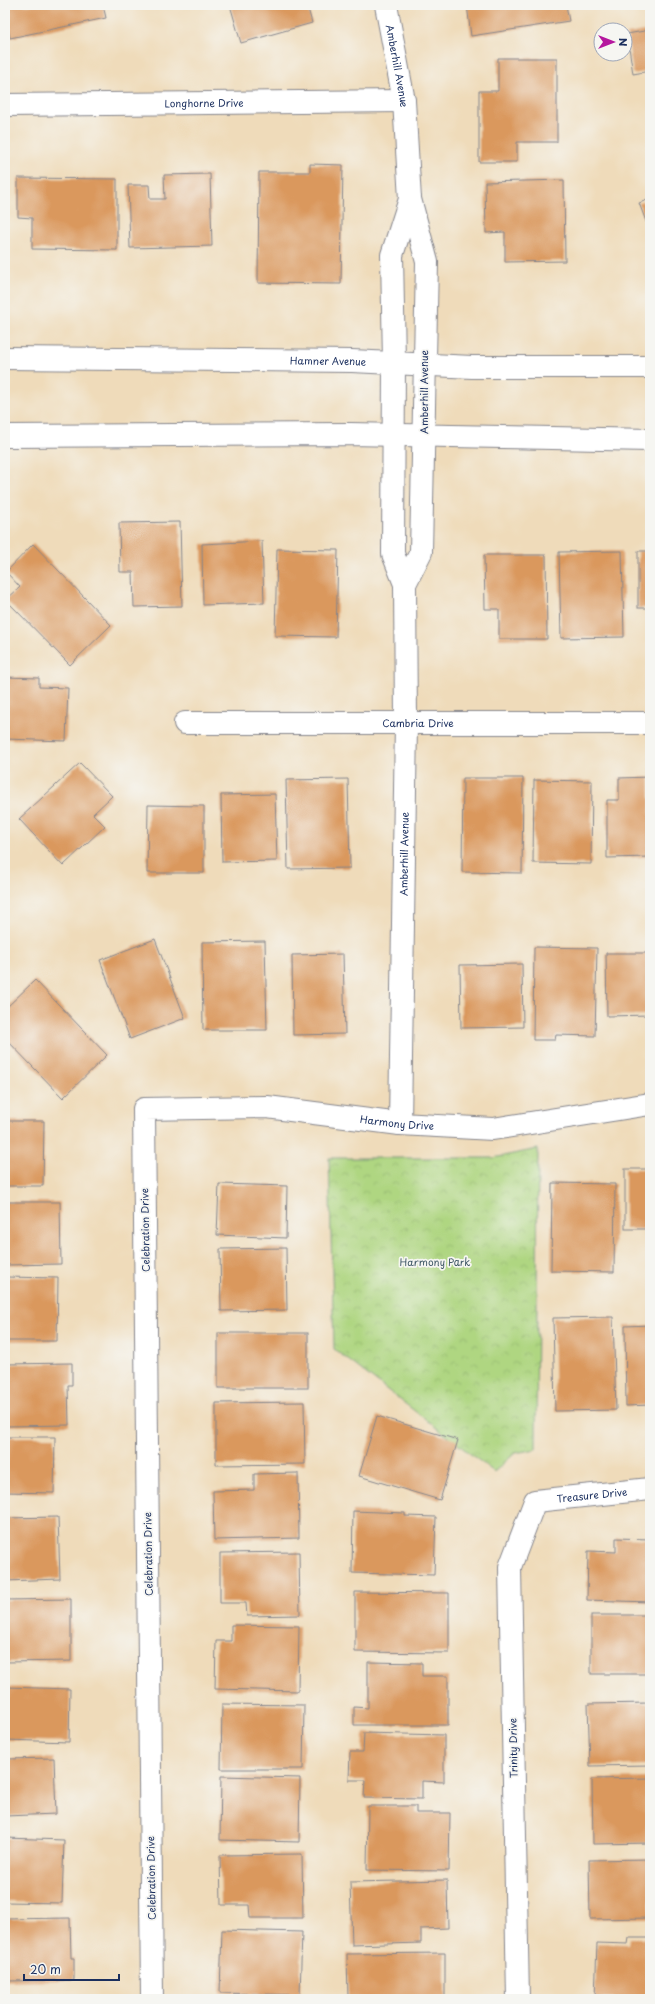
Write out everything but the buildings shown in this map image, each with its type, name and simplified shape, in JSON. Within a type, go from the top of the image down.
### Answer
[{"type":"street","name":"Amberhill Avenue","points":[[386,5],[404,101],[410,199],[426,262],[421,552],[405,584]]},
{"type":"street","name":"Longhorne Drive","points":[[5,105],[404,101]]},
{"type":"street","name":"Amberhill Avenue","points":[[400,1124],[406,722],[405,584],[393,554],[394,362],[392,255],[410,199]]},
{"type":"street","name":"Hamner Avenue","points":[[5,358],[394,362],[472,367],[650,367]]},
{"type":"street","points":[[5,436],[346,434],[650,440]]},
{"type":"street","name":"Cambria Drive","points":[[185,723],[650,723]]},
{"type":"street","name":"Harmony Drive","points":[[144,1109],[266,1106],[400,1124],[492,1128],[650,1104]]},
{"type":"street","name":"Celebration Drive","points":[[144,1109],[152,1999]]},
{"type":"street","name":"Treasure Drive","points":[[535,1501],[650,1489]]},
{"type":"street","name":"Trinity Drive","points":[[518,1999],[510,1567],[535,1501]]},
{"type":"green space","name":"Harmony Park","points":[[538,1149],[536,1449],[515,1453],[494,1472],[334,1349],[329,1158],[493,1158]]}]
